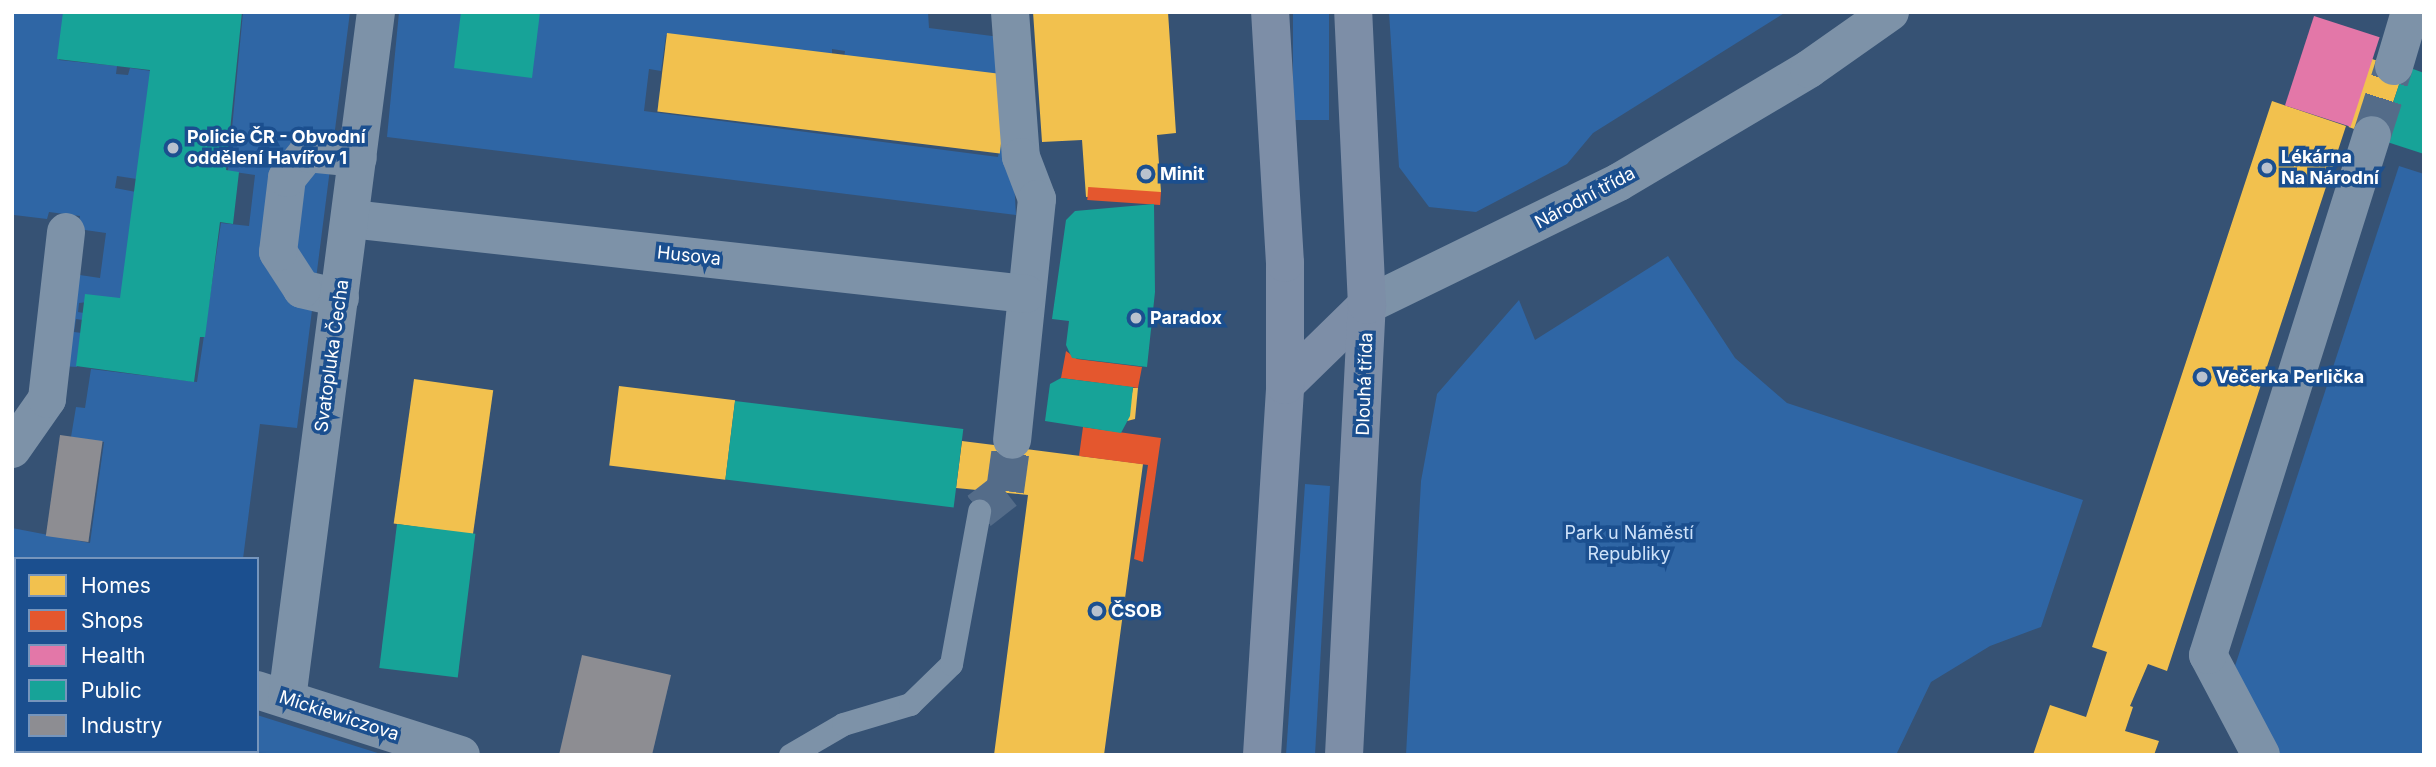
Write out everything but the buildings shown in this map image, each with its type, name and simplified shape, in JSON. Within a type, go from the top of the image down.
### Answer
[{"type":"main road","points":[[1262,755],[1285,385],[1285,263],[1270,12]]},
{"type":"main road","name":"Dlouhá třída","points":[[1344,755],[1367,305],[1353,12]]},
{"type":"main road","name":"Národní třída","points":[[1285,385],[1367,305]]},
{"type":"street","name":"Svatopluka Čecha","points":[[272,695],[340,298],[376,12]]},
{"type":"street","points":[[1010,12],[1021,157],[1037,199],[1012,440]]},
{"type":"street","name":"Národní třída","points":[[1367,305],[1619,182],[1809,69],[1890,12]]},
{"type":"street","points":[[2394,66],[2410,12]]},
{"type":"street","points":[[2261,755],[2208,655],[2372,135]]},
{"type":"street","points":[[340,298],[302,289],[278,252],[287,178],[307,153],[358,158]]},
{"type":"street","name":"Husova","points":[[351,219],[1027,294]]},
{"type":"street","points":[[12,449],[47,399],[66,232]]},
{"type":"street","name":"Mickiewiczova","points":[[272,695],[461,755]]},
{"type":"lane","points":[[790,755],[843,724],[910,704],[951,664],[979,511]]},
{"type":"green space","points":[[12,12],[66,12],[59,60],[117,66],[116,74],[128,75],[130,68],[151,71],[137,179],[117,176],[115,188],[136,192],[123,298],[79,303],[78,312],[84,313],[83,320],[76,319],[74,332],[82,333],[77,367],[61,366],[73,274],[100,278],[106,233],[78,229],[80,216],[49,212],[47,219],[14,215],[12,226]]},
{"type":"green space","points":[[243,12],[350,12],[297,428],[260,424],[243,557],[14,557],[14,564],[12,528],[90,543],[104,442],[71,437],[76,407],[85,408],[91,369],[197,382],[221,223],[249,226],[255,175],[228,171]]},
{"type":"green space","points":[[399,12],[928,12],[929,28],[1000,37],[1009,77],[844,58],[845,51],[832,49],[832,56],[666,35],[661,71],[649,69],[644,111],[998,157],[1000,146],[1012,145],[1016,215],[387,137]]},
{"type":"green space","points":[[1293,12],[1329,12],[1329,120],[1293,120]]},
{"type":"green space","points":[[1389,12],[1786,12],[1593,133],[1567,164],[1476,212],[1429,207],[1399,167]]},
{"type":"green space","points":[[2399,166],[2424,174],[2424,755],[2274,755],[2235,666]]},
{"type":"green space","name":"Park u Náměstí Republiky","points":[[1668,256],[1735,358],[1787,403],[2083,500],[2041,627],[1990,646],[1931,682],[1896,755],[1406,755],[1421,481],[1437,394],[1519,300],[1535,340]]},
{"type":"green space","points":[[1305,484],[1330,486],[1315,755],[1286,755]]},
{"type":"green space","points":[[259,716],[384,755],[259,753]]},
{"type":"tunnel","points":[[2372,135],[2394,66]]},
{"type":"tunnel","points":[[979,511],[1005,491],[1012,440]]},
{"type":"place","name":"Policie ČR - Obvodní oddělení Havířov 1","points":[[173,148]]},
{"type":"place","name":"Lékárna Na Národní","points":[[2267,168]]},
{"type":"place","name":"Minit","points":[[1146,174]]},
{"type":"place","name":"Paradox","points":[[1136,318]]},
{"type":"place","name":"Večerka Perlička","points":[[2202,377]]},
{"type":"place","name":"ČSOB","points":[[1097,611]]}]
